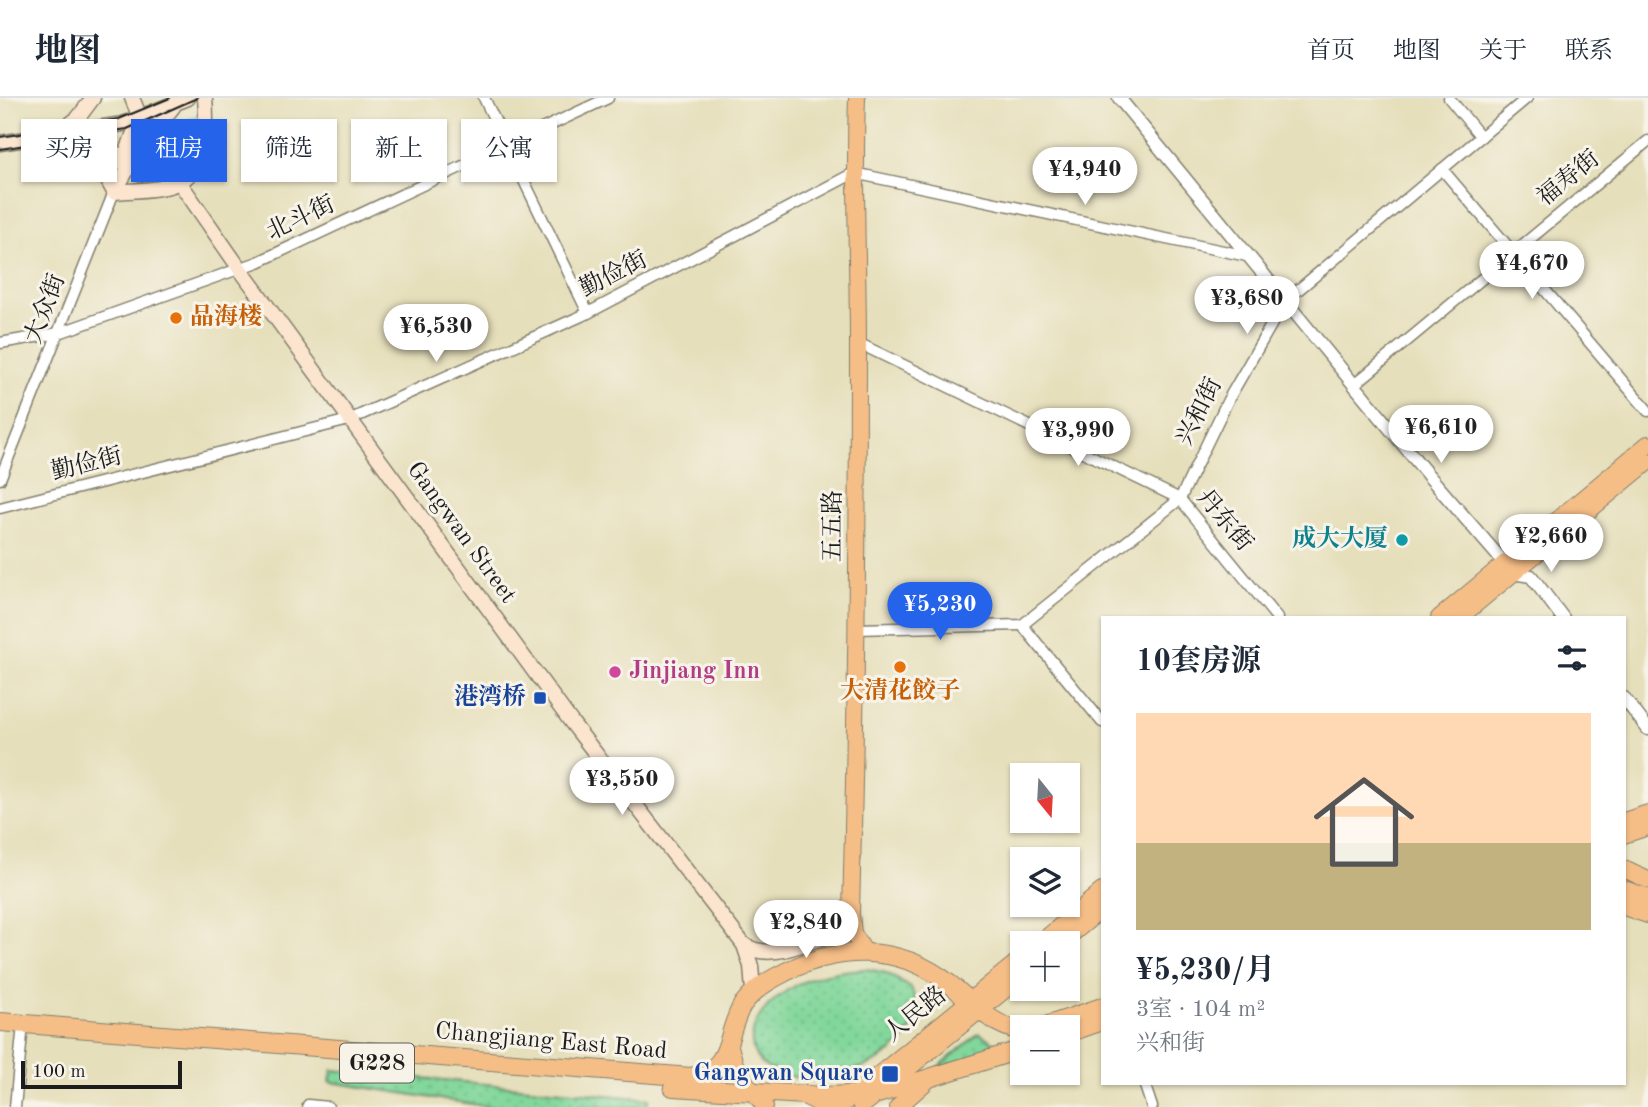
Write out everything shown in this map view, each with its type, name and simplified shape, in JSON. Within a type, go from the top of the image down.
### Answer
[{"type":"highway","points":[[1626,891],[1648,898]]},
{"type":"highway","points":[[1626,907],[1648,914]]},
{"type":"highway","points":[[753,991],[793,968],[818,959],[864,951],[887,953],[911,961],[950,984],[995,1023],[1010,1027]]},
{"type":"highway","name":"Changjiang East Road","points":[[0,1033],[22,1029],[691,1077],[711,1070],[726,1054],[742,1006],[753,991]]},
{"type":"highway","points":[[1078,1015],[1101,1007]]},
{"type":"highway","points":[[1080,1029],[1101,1021]]},
{"type":"highway","name":"Changjiang East Road","points":[[0,1022],[22,1029],[760,1100],[804,1096],[851,1103],[878,1094]]},
{"type":"highway","name":"G228","points":[[878,1094],[928,1081],[1010,1053]]},
{"type":"main road","points":[[75,119],[93,98]]},
{"type":"main road","name":"Gangwan Street","points":[[132,98],[139,118]]},
{"type":"main road","points":[[114,192],[158,188],[178,183],[189,175],[201,158],[206,124],[205,98]]},
{"type":"main road","name":"五五路","points":[[857,98],[854,173],[858,343],[856,629],[851,914],[853,933],[864,951]]},
{"type":"main road","points":[[117,123],[139,118],[182,101]]},
{"type":"main road","points":[[165,119],[182,101]]},
{"type":"main road","points":[[114,192],[129,158],[139,118]]},
{"type":"main road","points":[[0,143],[21,140]]},
{"type":"main road","points":[[117,154],[178,183]]},
{"type":"main road","points":[[109,182],[114,192]]},
{"type":"main road","name":"Gangwan Street","points":[[178,183],[572,723],[744,945],[751,966],[753,991]]},
{"type":"main road","points":[[1461,616],[1509,569],[1648,444]]},
{"type":"main road","points":[[1442,616],[1509,569],[1648,462]]},
{"type":"main road","points":[[1626,820],[1648,813]]},
{"type":"main road","points":[[1626,834],[1648,827]]},
{"type":"main road","points":[[1626,870],[1648,880]]},
{"type":"main road","points":[[1054,931],[1101,892]]},
{"type":"main road","points":[[1075,931],[1101,910]]},
{"type":"main road","points":[[744,945],[754,951],[772,953],[834,934],[842,928],[851,914]]},
{"type":"main road","name":"人民路","points":[[878,1094],[995,989],[1010,972]]},
{"type":"main road","points":[[950,984],[995,989],[1010,982]]},
{"type":"main road","name":"人民路","points":[[851,1103],[975,1006]]},
{"type":"main road","points":[[729,1042],[737,1071],[760,1100]]},
{"type":"main road","points":[[898,1107],[928,1081]]},
{"type":"main road","points":[[804,1096],[826,1107]]},
{"type":"street","points":[[484,98],[494,119]]},
{"type":"street","name":"北斗街","points":[[557,122],[608,98]]},
{"type":"street","points":[[1119,98],[1247,256],[1509,569],[1531,576],[1561,616]]},
{"type":"street","points":[[1449,98],[1480,137]]},
{"type":"street","name":"兴和街","points":[[1022,625],[1180,499],[1228,400],[1285,301],[1527,98]]},
{"type":"street","name":"福寿街","points":[[1355,384],[1648,141]]},
{"type":"street","name":"北斗街","points":[[0,343],[59,333],[240,269],[461,167]]},
{"type":"street","points":[[1442,169],[1648,411]]},
{"type":"street","points":[[854,173],[1247,256]]},
{"type":"street","name":"勤俭街","points":[[0,508],[349,420],[588,313],[854,173]]},
{"type":"street","points":[[524,182],[588,313]]},
{"type":"street","name":"大众街","points":[[0,479],[114,192]]},
{"type":"street","name":"丹东街","points":[[858,343],[1180,499],[1275,616]]},
{"type":"street","points":[[856,629],[1022,625],[1101,721]]},
{"type":"street","points":[[1626,701],[1648,729]]},
{"type":"street","points":[[15,1107],[22,1029]]},
{"type":"street","points":[[1145,1085],[1152,1107]]},
{"type":"street","points":[[309,1105],[328,1107]]},
{"type":"green space","name":"Gangwan Square","points":[[867,969],[886,973],[911,988],[916,1010],[912,1028],[900,1044],[883,1057],[862,1067],[818,1078],[783,1075],[770,1070],[761,1062],[754,1053],[753,1030],[759,1018],[779,996],[802,982],[827,974]]},
{"type":"green space","points":[[979,1033],[1003,1048],[936,1069]]},
{"type":"green space","points":[[332,1070],[649,1099],[647,1107],[490,1107],[330,1082]]},
{"type":"tram line","points":[[0,137],[119,119],[170,98]]},
{"type":"tram line","points":[[0,149],[127,129],[197,98]]},
{"type":"place","name":"品海楼","points":[[176,318]]},
{"type":"place","name":"成大大厦","points":[[1402,540]]},
{"type":"place","name":"大清花餃子","points":[[900,667]]},
{"type":"place","name":"Jinjiang Inn","points":[[615,672]]},
{"type":"place","name":"港湾桥","points":[[540,698]]},
{"type":"place","name":"Gangwan Square","points":[[890,1074]]}]
